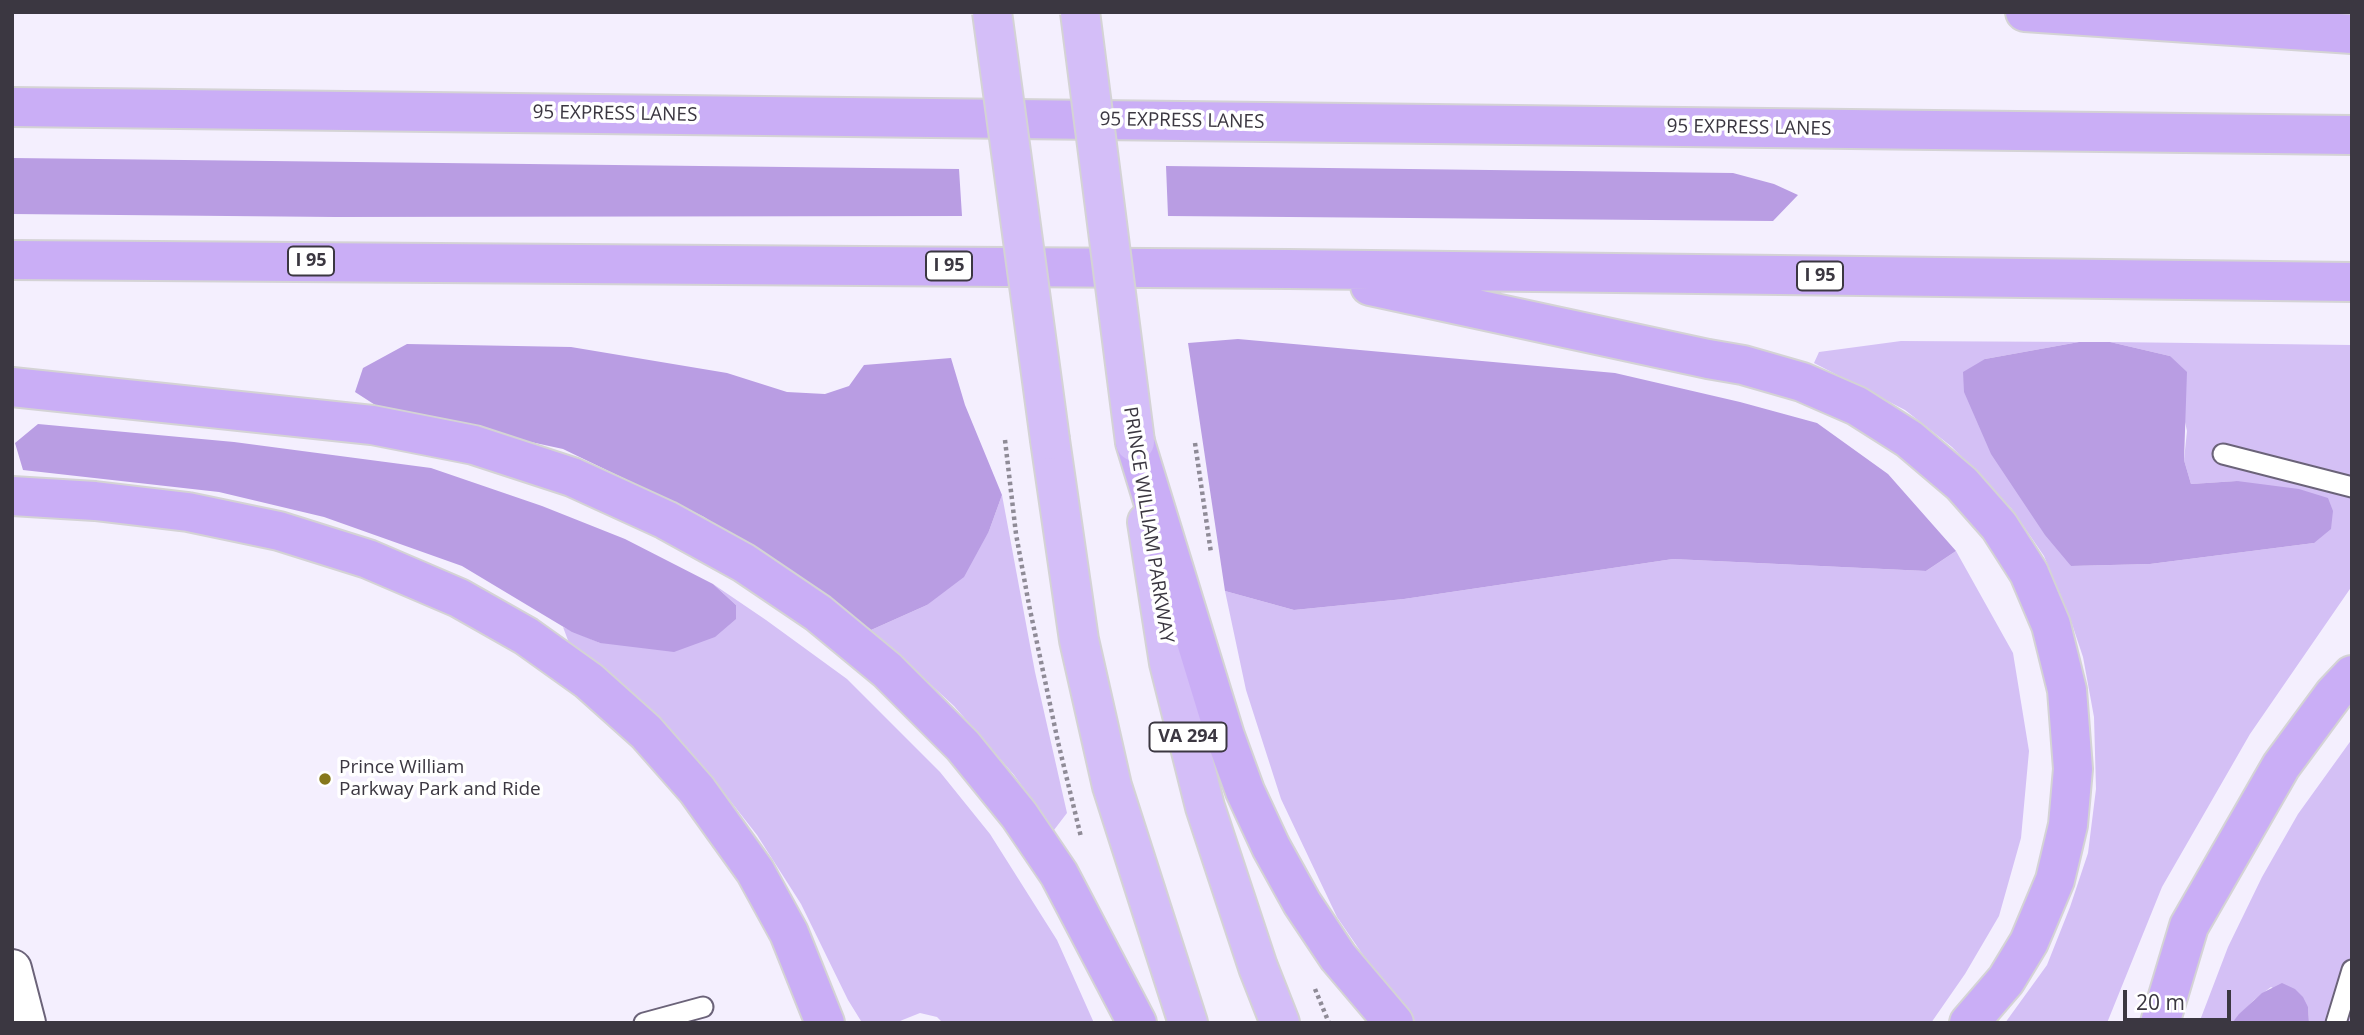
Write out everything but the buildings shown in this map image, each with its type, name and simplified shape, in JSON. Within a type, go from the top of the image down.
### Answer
[{"type":"highway","points":[[992,12],[1079,640],[1112,786],[1188,1023]]},
{"type":"highway","name":"PRINCE WILLIAM PARKWAY","points":[[1080,12],[1135,442],[1169,663],[1205,807],[1258,967],[1280,1023]]},
{"type":"highway","points":[[2025,12],[2352,34]]},
{"type":"highway","name":"95 EXPRESS LANES","points":[[12,107],[2352,135]]},
{"type":"highway","name":"I 95","points":[[12,260],[1289,269],[2352,282]]},
{"type":"highway","points":[[1289,269],[1743,365],[1802,382],[1857,406],[1909,439],[1962,484],[1999,526],[2029,573],[2052,625],[2067,690],[2073,769],[2068,825],[2055,880],[2029,942],[2006,980],[1969,1023]]},
{"type":"highway","points":[[12,387],[372,425],[474,445],[572,477],[666,520],[744,563],[818,613],[887,670],[962,746],[1019,815],[1059,874],[1137,1023]]},
{"type":"highway","points":[[1135,442],[1225,736],[1245,791],[1301,903],[1338,957],[1395,1023]]},
{"type":"highway","points":[[12,496],[95,501],[188,512],[279,531],[368,559],[459,598],[526,636],[589,681],[646,732],[697,790],[755,871],[789,933],[825,1023]]},
{"type":"highway","points":[[2160,1023],[2189,926],[2281,766],[2334,694],[2352,675]]},
{"type":"street","points":[[12,969],[26,1023]]},
{"type":"lane","points":[[2222,454],[2352,487]]},
{"type":"lane","points":[[2336,1023],[2352,970]]},
{"type":"lane","points":[[649,1022],[703,1007]]},
{"type":"shaded area","points":[[12,158],[959,169],[962,216],[335,217],[12,214]]},
{"type":"shaded area","points":[[1166,166],[1733,173],[1774,184],[1798,195],[1773,221],[1168,216]]},
{"type":"shaded area","points":[[1238,339],[1615,373],[1817,423],[1888,474],[1956,551],[1926,571],[1673,559],[1404,599],[1294,610],[1225,591],[1188,343]]},
{"type":"shaded area","points":[[1901,341],[2079,342],[1985,359],[2071,566],[2150,564],[2314,543],[2237,481],[2191,484],[2184,460],[2187,431],[2170,356],[2110,342],[2352,345],[2352,586],[2250,734],[2162,887],[2107,1023],[2005,1023],[2047,965],[2088,853],[2096,789],[2094,717],[2083,657],[2071,621],[2044,556],[2011,508],[1952,447],[1905,410],[1814,363],[1819,352]]},
{"type":"shaded area","points":[[2079,342],[2110,342],[2170,356],[2187,372],[2184,460],[2191,484],[2237,481],[2299,489],[2328,498],[2333,511],[2331,529],[2314,543],[2150,564],[2071,566],[2045,535],[1991,454],[1964,392],[1963,372],[1985,359]]},
{"type":"shaded area","points":[[407,344],[571,347],[727,373],[787,392],[825,394],[849,386],[864,365],[951,358],[965,405],[1002,495],[989,531],[964,577],[927,605],[871,630],[704,517],[563,449],[383,410],[355,392],[363,368]]},
{"type":"shaded area","points":[[38,424],[234,442],[431,468],[542,506],[625,539],[713,584],[736,605],[736,619],[715,637],[674,652],[600,643],[572,632],[462,566],[324,517],[219,492],[23,470],[15,443]]},
{"type":"shaded area","points":[[1002,495],[1035,672],[1067,813],[1054,830],[1014,775],[954,706],[871,630],[927,605],[989,531]]},
{"type":"shaded area","points":[[1956,551],[2013,653],[2029,751],[2021,838],[1999,916],[1965,974],[1931,1023],[1417,1023],[1398,1006],[1337,917],[1281,799],[1246,690],[1225,591],[1294,610],[1404,599],[1673,559],[1926,571]]},
{"type":"shaded area","points":[[713,584],[847,679],[940,772],[990,834],[1057,940],[1094,1023],[943,1023],[937,1017],[920,1013],[895,1023],[861,1021],[801,904],[757,835],[706,770],[662,726],[569,643],[563,627],[600,643],[736,605]]},
{"type":"shaded area","points":[[2352,739],[2352,1023],[2309,1023],[2308,1007],[2271,987],[2232,1023],[2199,1023],[2228,947],[2262,877],[2298,814]]},
{"type":"shaded area","points":[[2282,983],[2295,989],[2303,997],[2308,1007],[2309,1023],[2232,1023],[2262,993]]},
{"type":"place","name":"Prince William Parkway Park and Ride","points":[[325,779]]}]
